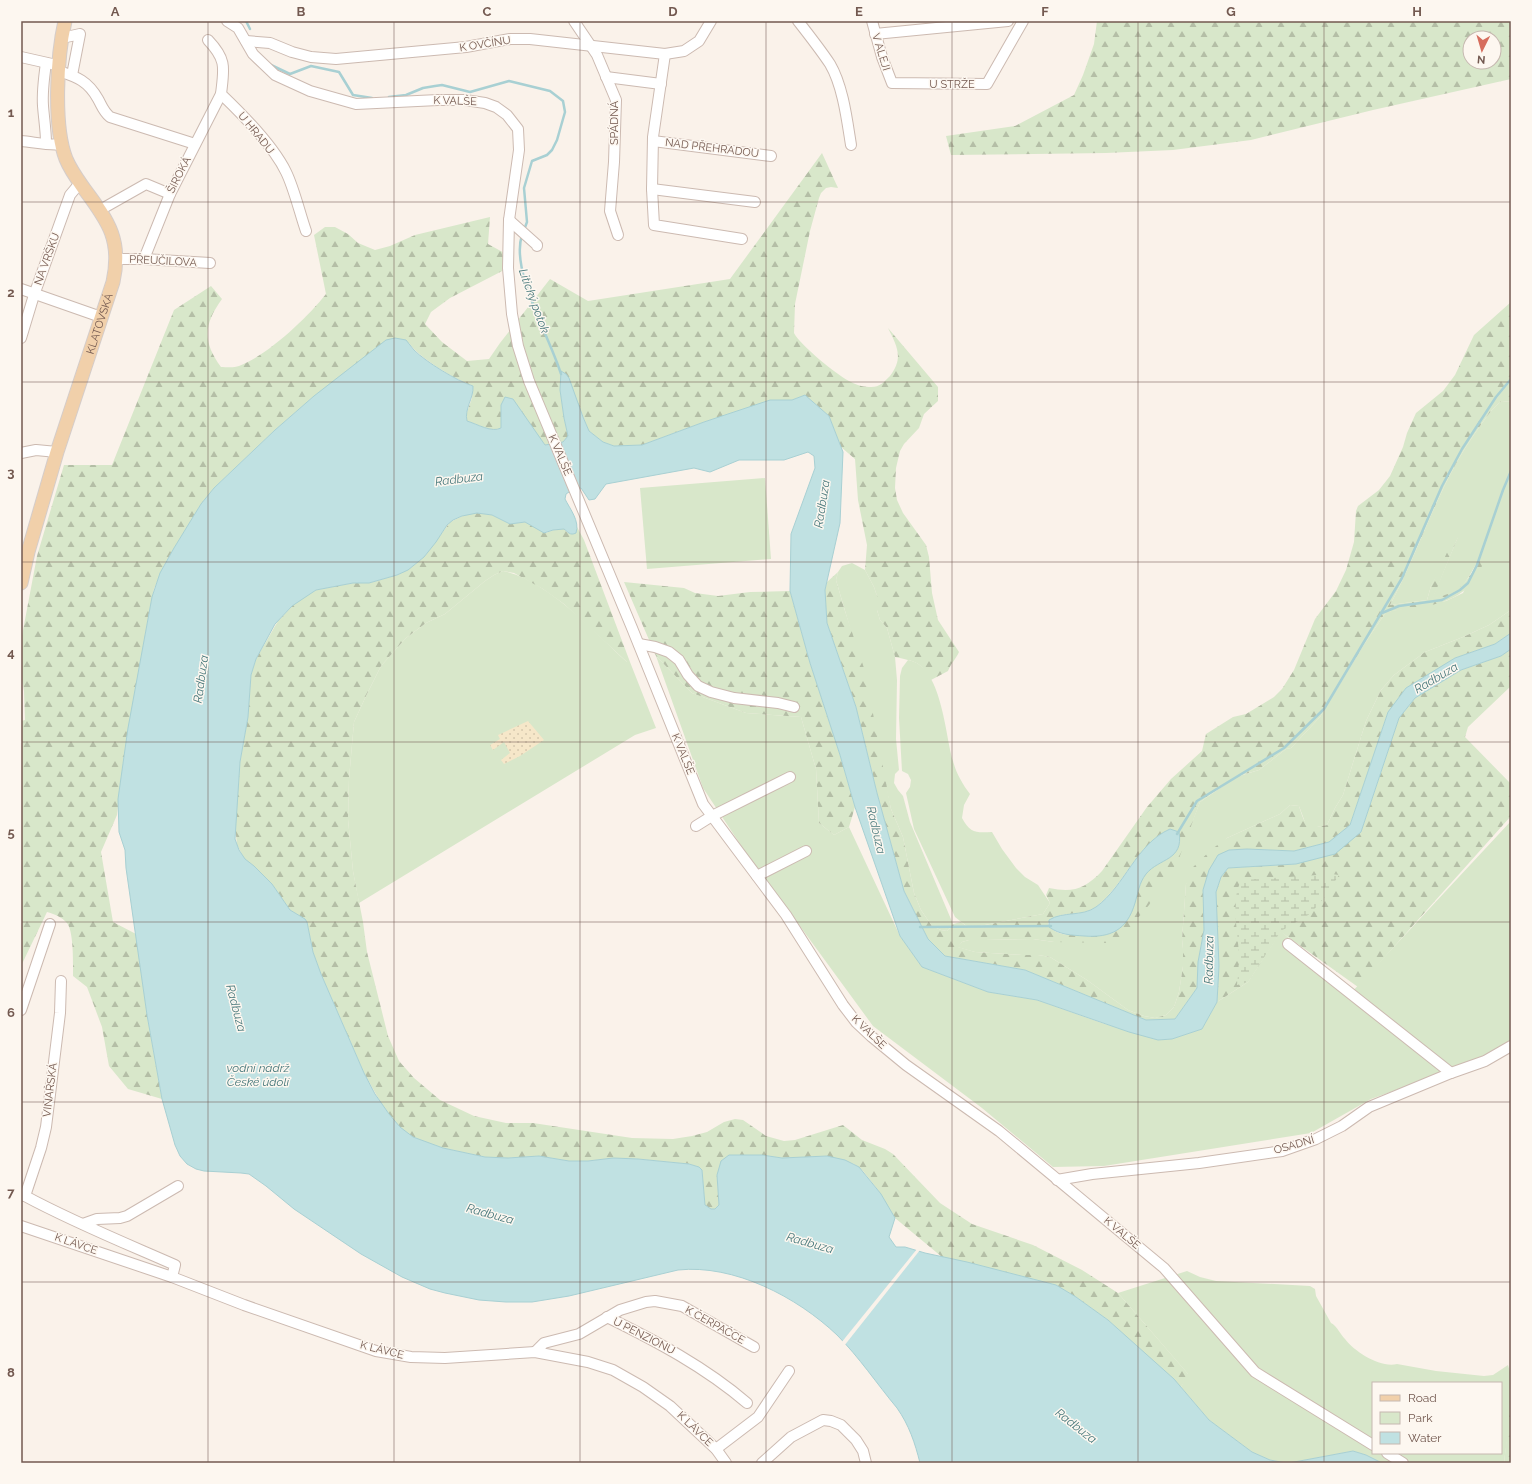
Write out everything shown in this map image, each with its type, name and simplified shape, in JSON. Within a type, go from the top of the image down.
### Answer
[{"type":"main road","name":"KLATOVSKÁ","points":[[21,582],[28,552],[57,452],[113,282],[116,259],[112,234],[108,223],[69,165],[62,144],[58,113],[59,68],[65,21]]},
{"type":"street","name":"K VALŠE","points":[[226,21],[238,28],[253,54],[275,75],[310,91],[356,104],[465,100],[485,103],[496,107],[507,115],[518,129],[519,150],[510,220],[508,268],[512,314],[518,346],[529,381],[639,644],[703,804],[786,915],[843,1005],[856,1022],[906,1065],[999,1131],[1164,1268],[1255,1372],[1372,1444]]},
{"type":"street","name":"SPÁDNÁ","points":[[574,21],[592,46],[616,100],[614,162],[610,211],[618,235]]},
{"type":"street","name":"K OVČÍNU","points":[[246,41],[270,43],[292,52],[310,57],[336,59],[466,48],[510,39],[665,54],[684,51],[699,41],[711,21]]},
{"type":"street","points":[[798,21],[830,65],[840,91],[846,115],[850,145]]},
{"type":"street","name":"V ALEJI","points":[[872,21],[889,78],[892,83]]},
{"type":"street","points":[[875,34],[1008,21]]},
{"type":"street","name":"U STRŽE","points":[[892,83],[987,84],[1023,21]]},
{"type":"street","points":[[62,38],[80,34],[72,75]]},
{"type":"street","points":[[208,40],[216,48],[224,66],[221,94]]},
{"type":"street","name":"NAD PŘEHRADOU","points":[[665,54],[653,141],[652,189],[654,225],[742,240]]},
{"type":"street","points":[[21,57],[59,68],[86,83],[98,99],[103,111],[110,117],[195,144]]},
{"type":"street","points":[[46,63],[43,81],[43,106],[46,123],[46,143]]},
{"type":"street","points":[[606,77],[661,84]]},
{"type":"street","name":"ŠIROKÁ","points":[[144,259],[170,194],[221,94]]},
{"type":"street","name":"U HRADU","points":[[221,94],[239,111],[272,150],[286,173],[306,231]]},
{"type":"street","points":[[21,141],[46,143],[54,146],[62,144]]},
{"type":"street","name":"NAD PŘEHRADOU","points":[[653,141],[771,156]]},
{"type":"street","name":"NA VRŠKU","points":[[21,338],[34,295],[70,195],[80,183]]},
{"type":"street","points":[[100,210],[146,184],[170,194]]},
{"type":"street","points":[[652,189],[755,202]]},
{"type":"street","points":[[510,220],[538,245],[537,246]]},
{"type":"street","name":"PŘEUČILOVA","points":[[116,259],[210,263]]},
{"type":"street","points":[[21,289],[34,295],[101,317]]},
{"type":"street","points":[[21,453],[36,450],[57,452]]},
{"type":"street","points":[[639,644],[655,647],[669,652],[679,660],[688,675],[698,686],[711,692],[734,698],[778,703],[794,707]]},
{"type":"street","points":[[696,826],[712,816],[790,777]]},
{"type":"street","points":[[757,876],[806,851]]},
{"type":"street","points":[[21,1010],[50,924]]},
{"type":"street","points":[[1288,944],[1451,1073]]},
{"type":"street","name":"VINAŘSKÁ","points":[[23,1196],[41,1148],[46,1127],[60,1013],[61,981]]},
{"type":"street","name":"OSADNÍ","points":[[1057,1180],[1092,1174],[1199,1163],[1282,1151],[1316,1139],[1342,1126],[1369,1107],[1451,1073],[1485,1061],[1511,1046]]},
{"type":"street","points":[[83,1224],[97,1219],[120,1218],[127,1216],[178,1186]]},
{"type":"street","points":[[23,1196],[60,1215],[175,1265],[172,1277]]},
{"type":"street","name":"K LÁVCE","points":[[21,1226],[172,1277],[251,1308],[376,1351],[412,1357],[445,1358],[535,1352],[588,1362],[613,1370],[643,1387],[670,1406],[716,1449],[726,1463]]},
{"type":"street","name":"K ČERPAČCE","points":[[607,1317],[620,1310],[651,1302],[676,1304],[698,1314],[754,1347]]},
{"type":"street","name":"U PENZIONU","points":[[535,1352],[544,1343],[579,1334],[607,1317],[678,1353],[704,1370],[748,1403]]},
{"type":"street","points":[[716,1449],[758,1417],[789,1371]]},
{"type":"street","points":[[762,1463],[791,1437],[823,1420],[841,1425],[856,1440],[863,1451],[866,1463]]},
{"type":"street","points":[[1389,1454],[1403,1463]]},
{"type":"green space","points":[[1097,21],[1511,21],[1511,79],[1373,110],[1251,140],[1173,150],[1106,153],[951,155],[946,136],[1015,126],[1074,95],[1094,44]]},
{"type":"green space","points":[[822,153],[838,188],[826,188],[821,193],[819,198],[810,231],[795,304],[794,333],[803,345],[827,366],[843,377],[859,385],[873,387],[878,386],[890,376],[897,363],[898,352],[888,328],[938,387],[938,401],[924,414],[919,428],[904,444],[900,451],[896,468],[895,488],[897,500],[903,513],[926,545],[929,557],[932,593],[938,620],[959,652],[948,671],[931,680],[920,665],[895,657],[887,628],[880,620],[877,610],[877,596],[874,587],[865,570],[867,545],[858,500],[855,459],[841,447],[829,416],[805,395],[792,400],[770,401],[704,422],[642,445],[614,446],[603,442],[589,431],[573,392],[561,372],[560,390],[568,436],[563,442],[545,445],[501,405],[501,428],[484,428],[467,421],[466,415],[472,398],[473,386],[457,379],[429,362],[409,343],[314,396],[275,430],[214,488],[201,504],[164,565],[154,589],[123,763],[117,815],[101,852],[113,922],[136,934],[147,1015],[162,1099],[128,1089],[109,1066],[102,1027],[87,987],[73,976],[72,941],[67,923],[58,916],[47,912],[21,966],[21,721],[25,720],[24,691],[21,674],[21,641],[37,556],[64,465],[112,465],[174,310],[211,286],[222,299],[216,308],[209,325],[208,341],[215,358],[221,367],[237,367],[250,361],[274,345],[298,324],[326,294],[314,235],[325,227],[335,227],[348,234],[358,243],[375,250],[390,246],[415,235],[490,217],[488,244],[508,255],[508,268],[450,298],[431,312],[425,324],[442,342],[467,361],[489,359],[550,279],[588,301],[730,279]]},
{"type":"green space","points":[[1511,302],[1511,402],[1502,401],[1495,407],[1464,449],[1441,493],[1390,605],[1427,600],[1431,586],[1454,538],[1458,537],[1433,598],[1444,595],[1460,587],[1471,574],[1486,549],[1484,562],[1473,582],[1452,598],[1440,603],[1386,612],[1363,646],[1320,717],[1291,748],[1286,749],[1259,770],[1235,777],[1200,802],[1178,861],[1149,905],[1120,939],[1109,943],[1054,942],[1033,939],[969,940],[962,942],[958,947],[975,952],[1050,957],[1087,980],[1128,1010],[1144,1016],[1155,1018],[1166,1015],[1174,1007],[1179,992],[1183,966],[1182,939],[1186,884],[1191,869],[1212,849],[1227,838],[1280,814],[1290,805],[1299,806],[1305,822],[1310,826],[1315,827],[1327,825],[1343,795],[1366,721],[1381,690],[1394,675],[1425,652],[1489,625],[1511,610],[1511,633],[1495,644],[1455,658],[1388,712],[1350,825],[1329,842],[1294,851],[1247,849],[1229,850],[1203,890],[1204,930],[1198,962],[1197,988],[1175,1019],[1146,1020],[1025,970],[945,956],[928,939],[904,891],[877,793],[856,707],[827,623],[825,590],[827,582],[838,572],[836,580],[865,671],[891,809],[903,837],[914,893],[921,910],[932,926],[947,931],[953,924],[961,922],[969,928],[1043,914],[1050,903],[1046,895],[1049,888],[1072,890],[1084,886],[1102,871],[1147,807],[1171,779],[1202,751],[1206,734],[1233,717],[1246,714],[1274,697],[1282,689],[1294,670],[1315,619],[1336,591],[1346,570],[1354,542],[1356,511],[1358,506],[1379,490],[1390,476],[1416,413],[1443,391],[1455,375],[1474,335]],"holes":[[[1170,829],[1179,836],[1178,845],[1171,857],[1150,870],[1145,875],[1140,884],[1130,915],[1126,922],[1120,927],[1108,934],[1093,936],[1058,933],[1049,927],[1048,923],[1057,916],[1083,913],[1097,906],[1107,897],[1140,854],[1159,835]]]},
{"type":"green space","points":[[1502,401],[1511,402],[1511,610],[1489,625],[1425,652],[1394,675],[1381,690],[1366,721],[1343,795],[1327,825],[1312,828],[1306,825],[1299,806],[1290,805],[1280,814],[1227,838],[1186,884],[1182,939],[1183,966],[1179,992],[1174,1007],[1166,1015],[1155,1018],[1144,1016],[1128,1010],[1087,980],[1050,957],[975,952],[957,947],[962,942],[969,940],[1033,939],[1054,942],[1079,941],[1191,825],[1200,802],[1236,777],[1259,770],[1286,749],[1291,748],[1320,717],[1363,646],[1386,612],[1446,601],[1463,593],[1476,564],[1460,588],[1449,594],[1432,599],[1458,537],[1431,586],[1427,600],[1390,605],[1441,493],[1464,449],[1483,421]]},
{"type":"green space","points":[[765,478],[771,559],[647,569],[640,488]]},
{"type":"green space","points":[[469,513],[492,515],[510,524],[525,522],[546,533],[553,530],[564,529],[568,533],[577,530],[577,527],[584,540],[630,662],[627,662],[564,604],[543,589],[514,573],[503,571],[485,581],[445,614],[426,623],[406,638],[381,666],[354,722],[349,779],[348,819],[353,871],[367,952],[388,1036],[399,1061],[414,1078],[440,1100],[474,1116],[506,1123],[533,1123],[632,1138],[673,1139],[707,1132],[724,1122],[735,1119],[743,1120],[766,1136],[784,1141],[795,1140],[843,1125],[862,1140],[885,1149],[893,1154],[940,1203],[972,1224],[1033,1245],[1082,1270],[1118,1293],[1189,1375],[1181,1387],[1108,1320],[1076,1297],[1056,1285],[942,1257],[895,1218],[878,1190],[863,1171],[854,1164],[827,1156],[782,1158],[762,1155],[733,1155],[717,1175],[719,1205],[715,1209],[711,1209],[705,1205],[702,1170],[699,1167],[689,1164],[613,1158],[588,1161],[569,1161],[539,1156],[508,1158],[485,1157],[443,1148],[417,1139],[405,1132],[393,1120],[381,1103],[364,1073],[321,974],[313,952],[307,922],[290,910],[272,884],[254,866],[245,860],[237,845],[235,825],[240,762],[248,717],[251,675],[256,659],[278,621],[296,602],[316,590],[353,583],[369,583],[397,575],[412,567],[424,557],[450,522]]},
{"type":"green space","points":[[852,563],[865,570],[874,587],[877,596],[877,610],[880,620],[887,628],[895,657],[897,680],[896,739],[899,770],[895,774],[894,783],[903,796],[910,822],[953,924],[947,931],[932,926],[921,910],[914,893],[903,837],[891,809],[853,638],[836,580],[838,572],[842,566]]},
{"type":"green space","points":[[503,571],[520,576],[553,596],[585,622],[627,662],[630,662],[656,728],[635,735],[359,903],[353,871],[348,819],[349,779],[354,722],[381,666],[406,638],[426,623],[445,614],[485,581]]},
{"type":"green space","points":[[624,582],[684,588],[695,593],[718,596],[750,592],[790,591],[810,663],[855,807],[849,827],[834,835],[819,823],[816,769],[801,717],[746,713],[692,693],[656,656]]},
{"type":"green space","points":[[1511,649],[1511,686],[1468,727],[1465,737],[1511,784],[1511,816],[1358,987],[1281,932],[1248,982],[1217,1002],[1219,966],[1216,892],[1221,877],[1228,868],[1296,864],[1361,832],[1399,718],[1415,698],[1461,670],[1501,656]]},
{"type":"green space","points":[[656,656],[692,693],[746,713],[801,717],[816,769],[819,823],[834,835],[849,827],[900,936],[922,967],[988,992],[1037,1000],[1102,1023],[1158,1040],[1172,1039],[1202,1029],[1217,1002],[1248,982],[1281,931],[1350,994],[1511,821],[1511,1040],[1482,1059],[1371,1099],[1311,1133],[1104,1166],[1053,1167],[982,1108],[873,1026],[742,847],[703,788]]},
{"type":"green space","points":[[908,660],[919,665],[928,674],[935,687],[954,765],[960,779],[970,794],[964,805],[962,818],[968,827],[974,831],[992,832],[1016,868],[1025,877],[1038,885],[1050,903],[1043,914],[969,928],[955,917],[914,829],[906,793],[910,787],[911,780],[908,774],[902,771],[899,718],[900,676],[902,668]]},
{"type":"green space","points":[[1332,874],[1339,875],[1324,898],[1310,914],[1281,931],[1248,982],[1237,985],[1239,954],[1236,926],[1236,896],[1238,887],[1242,880]]},
{"type":"green space","points":[[1187,1271],[1200,1277],[1216,1281],[1310,1286],[1315,1289],[1316,1296],[1331,1323],[1349,1344],[1361,1354],[1383,1364],[1397,1364],[1436,1371],[1484,1376],[1493,1375],[1508,1365],[1512,1387],[1509,1427],[1504,1463],[1382,1463],[1366,1455],[1353,1451],[1289,1463],[1270,1460],[1252,1452],[1209,1420],[1181,1387],[1188,1374],[1118,1293]]},
{"type":"green space","points":[[1511,1400],[1511,1463],[1504,1463]]},
{"type":"sand","points":[[528,721],[544,740],[520,756],[504,764],[501,760],[510,753],[504,742],[493,750],[490,745],[500,739],[498,735]]},
{"type":"water","name":"vodní nádrž České údolí","points":[[395,338],[406,340],[419,355],[450,376],[473,386],[466,417],[467,421],[484,428],[501,428],[501,405],[505,397],[513,399],[545,445],[563,442],[568,436],[560,390],[561,371],[569,378],[589,431],[603,442],[614,446],[642,445],[770,400],[792,400],[805,395],[829,416],[843,452],[840,523],[825,590],[827,623],[856,707],[877,793],[904,891],[928,939],[945,956],[1025,970],[1146,1020],[1175,1019],[1197,988],[1198,962],[1204,930],[1203,890],[1209,870],[1218,855],[1229,850],[1247,849],[1294,851],[1329,842],[1350,825],[1388,712],[1406,688],[1455,658],[1495,644],[1511,633],[1511,649],[1501,656],[1461,670],[1415,698],[1399,718],[1361,832],[1335,854],[1296,864],[1228,868],[1221,877],[1216,892],[1219,966],[1217,1002],[1202,1029],[1172,1039],[1158,1040],[1129,1032],[1037,1000],[988,992],[922,967],[900,936],[855,807],[810,663],[790,591],[791,534],[815,468],[814,456],[808,452],[784,460],[739,460],[710,472],[694,468],[606,484],[595,499],[589,500],[581,488],[572,490],[566,494],[565,499],[576,520],[577,529],[576,533],[574,534],[569,533],[564,529],[544,533],[525,522],[510,524],[492,515],[477,513],[462,516],[453,520],[447,525],[424,557],[408,570],[397,575],[369,583],[353,583],[316,590],[292,606],[275,624],[256,659],[251,675],[248,717],[240,762],[235,839],[239,850],[245,859],[272,884],[290,910],[305,919],[307,922],[313,952],[321,974],[364,1073],[375,1094],[389,1114],[400,1127],[413,1137],[443,1148],[485,1157],[508,1158],[539,1156],[569,1161],[588,1161],[613,1158],[689,1164],[699,1167],[702,1170],[705,1205],[711,1209],[715,1209],[719,1205],[717,1175],[721,1161],[729,1155],[762,1155],[782,1158],[827,1156],[845,1160],[859,1167],[881,1194],[895,1218],[889,1237],[896,1247],[905,1247],[1056,1285],[1076,1297],[1108,1320],[1174,1379],[1209,1420],[1252,1452],[1270,1460],[1286,1463],[920,1463],[911,1434],[901,1414],[853,1352],[821,1321],[784,1296],[764,1286],[721,1272],[678,1270],[569,1296],[532,1302],[479,1300],[445,1293],[430,1289],[402,1277],[361,1254],[294,1209],[249,1174],[204,1171],[196,1169],[187,1164],[180,1156],[175,1145],[162,1099],[147,1015],[126,868],[125,850],[119,832],[118,799],[128,728],[152,597],[160,573],[174,548],[201,504],[214,488],[275,430],[314,396],[386,340]]},
{"type":"water","points":[[1170,829],[1179,832],[1180,841],[1178,849],[1169,858],[1151,869],[1146,874],[1140,884],[1132,912],[1122,926],[1110,934],[1094,936],[1066,934],[1057,932],[1049,927],[1049,920],[1054,917],[1085,912],[1096,907],[1115,888],[1148,845],[1158,836]]},
{"type":"water","points":[[1353,1451],[1366,1455],[1382,1463],[1289,1463]]},
{"type":"pier","points":[[917,1249],[920,1250],[844,1346],[841,1343]]},
{"type":"waterway","name":"Litický potok","points":[[246,21],[250,29]]},
{"type":"waterway","name":"Litický potok","points":[[271,65],[290,74],[311,66],[339,72],[353,95],[372,98]]},
{"type":"waterway","name":"Litický potok","points":[[389,97],[406,95],[423,88],[442,85],[470,92],[509,81],[550,91],[563,101],[565,112],[557,140],[552,150],[547,155],[532,161],[524,188],[527,222],[524,230]]},
{"type":"waterway","name":"Litický potok","points":[[522,235],[520,250],[521,267],[526,285],[561,374]]},
{"type":"waterway","points":[[1177,834],[1197,801],[1284,748],[1324,709],[1402,578],[1442,486],[1462,449],[1496,397],[1511,379]]},
{"type":"waterway","points":[[1382,613],[1399,606],[1442,600],[1460,590],[1468,583],[1477,565],[1511,471]]},
{"type":"waterway","points":[[920,927],[1051,926]]},
{"type":"water label","name":"Radbuza","points":[[459,479]]},
{"type":"water label","name":"Radbuza","points":[[822,504]]},
{"type":"water label","name":"Radbuza","points":[[1436,678]]},
{"type":"water label","name":"Radbuza","points":[[201,679]]},
{"type":"water label","name":"Radbuza","points":[[876,830]]},
{"type":"water label","name":"Radbuza","points":[[1209,960]]},
{"type":"water label","name":"Radbuza","points":[[236,1008]]},
{"type":"water label","name":"Radbuza","points":[[490,1214]]},
{"type":"water label","name":"Radbuza","points":[[810,1243]]},
{"type":"water label","name":"Radbuza","points":[[1076,1426]]}]
